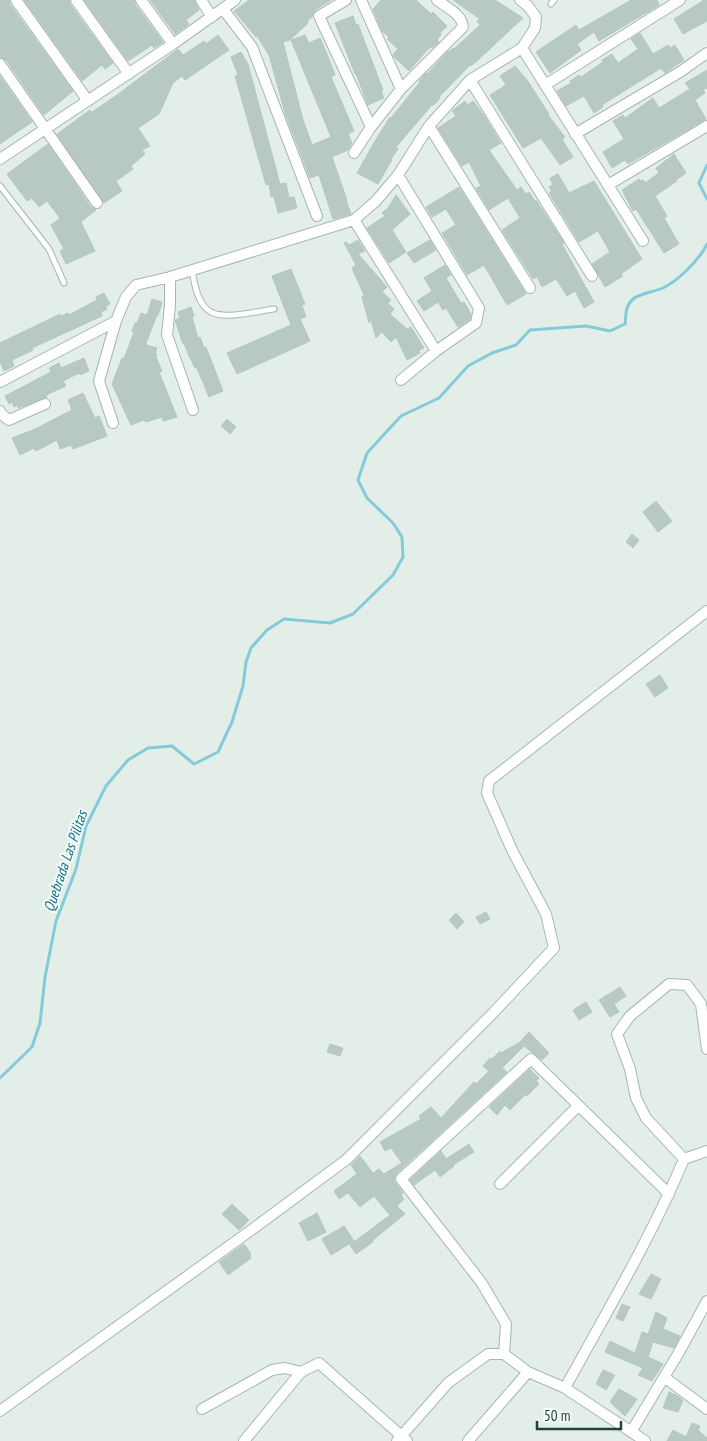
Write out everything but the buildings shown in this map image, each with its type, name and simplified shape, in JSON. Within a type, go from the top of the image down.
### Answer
[{"type":"street","points":[[16,0],[88,101]]},
{"type":"street","points":[[76,0],[129,74]]},
{"type":"street","points":[[141,0],[173,44]]},
{"type":"street","points":[[201,0],[212,17]]},
{"type":"street","points":[[2,154],[47,130],[235,0]]},
{"type":"street","points":[[346,0],[319,16],[371,127]]},
{"type":"street","points":[[360,0],[401,89]]},
{"type":"street","points":[[354,154],[371,127],[401,89],[463,27],[458,16],[436,0]]},
{"type":"street","points":[[113,423],[100,381],[116,321],[126,297],[136,285],[170,277],[354,220],[376,201],[398,175],[429,126],[470,80],[522,48],[535,28],[536,17],[528,6],[520,0]]},
{"type":"street","points":[[545,84],[680,0]]},
{"type":"street","points":[[223,9],[252,47],[317,216]]},
{"type":"street","points":[[522,48],[643,240]]},
{"type":"street","points":[[576,134],[707,54]]},
{"type":"street","points":[[0,64],[97,203]]},
{"type":"street","points":[[470,80],[592,276]]},
{"type":"street","points":[[429,126],[530,288]]},
{"type":"street","points":[[608,186],[707,126]]},
{"type":"street","points":[[398,175],[479,308],[476,323],[436,351],[401,380]]},
{"type":"street","points":[[354,220],[436,351]]},
{"type":"street","points":[[170,277],[167,336],[193,410]]},
{"type":"street","points":[[0,382],[116,321]]},
{"type":"street","points":[[0,411],[9,420],[45,404]]},
{"type":"street","points":[[0,1411],[346,1160],[494,1012],[554,948],[546,914],[512,850],[487,792],[489,781],[707,611]]},
{"type":"street","points":[[684,1159],[646,1118],[636,1098],[630,1070],[617,1034],[630,1016],[669,984],[687,985],[701,1004],[707,1049]]},
{"type":"street","points":[[504,1354],[506,1324],[481,1282],[401,1179],[531,1059],[669,1194]]},
{"type":"street","points":[[500,1184],[578,1106]]},
{"type":"street","points":[[566,1388],[669,1194],[684,1159],[707,1151]]},
{"type":"street","points":[[631,1432],[707,1301]]},
{"type":"street","points":[[244,1441],[302,1372],[319,1363],[402,1439],[448,1383],[488,1354],[504,1354],[528,1372],[566,1388],[645,1441]]},
{"type":"street","points":[[202,1409],[272,1370],[285,1368],[302,1372]]},
{"type":"street","points":[[468,1441],[528,1372]]},
{"type":"street","points":[[664,1377],[707,1409]]},
{"type":"lane","points":[[0,188],[49,249],[64,283]]},
{"type":"lane","points":[[192,270],[194,282],[202,303],[211,312],[223,315],[274,309]]},
{"type":"waterway","name":"Quebrada Las Pilitas","points":[[707,165],[699,183],[707,199]]},
{"type":"waterway","name":"Quebrada Las Pilitas","points":[[0,1078],[32,1047],[40,1023],[45,977],[56,921],[76,869],[86,826],[106,786],[128,760],[148,748],[172,746],[194,764],[218,752],[232,722],[243,686],[246,662],[251,648],[267,630],[284,619],[330,623],[353,614],[393,575],[403,557],[402,537],[393,523],[367,498],[358,480],[367,453],[401,416],[439,398],[468,366],[492,353],[516,345],[530,330],[586,326],[610,331],[625,324],[627,308],[633,299],[669,285],[694,263],[707,244]]}]
